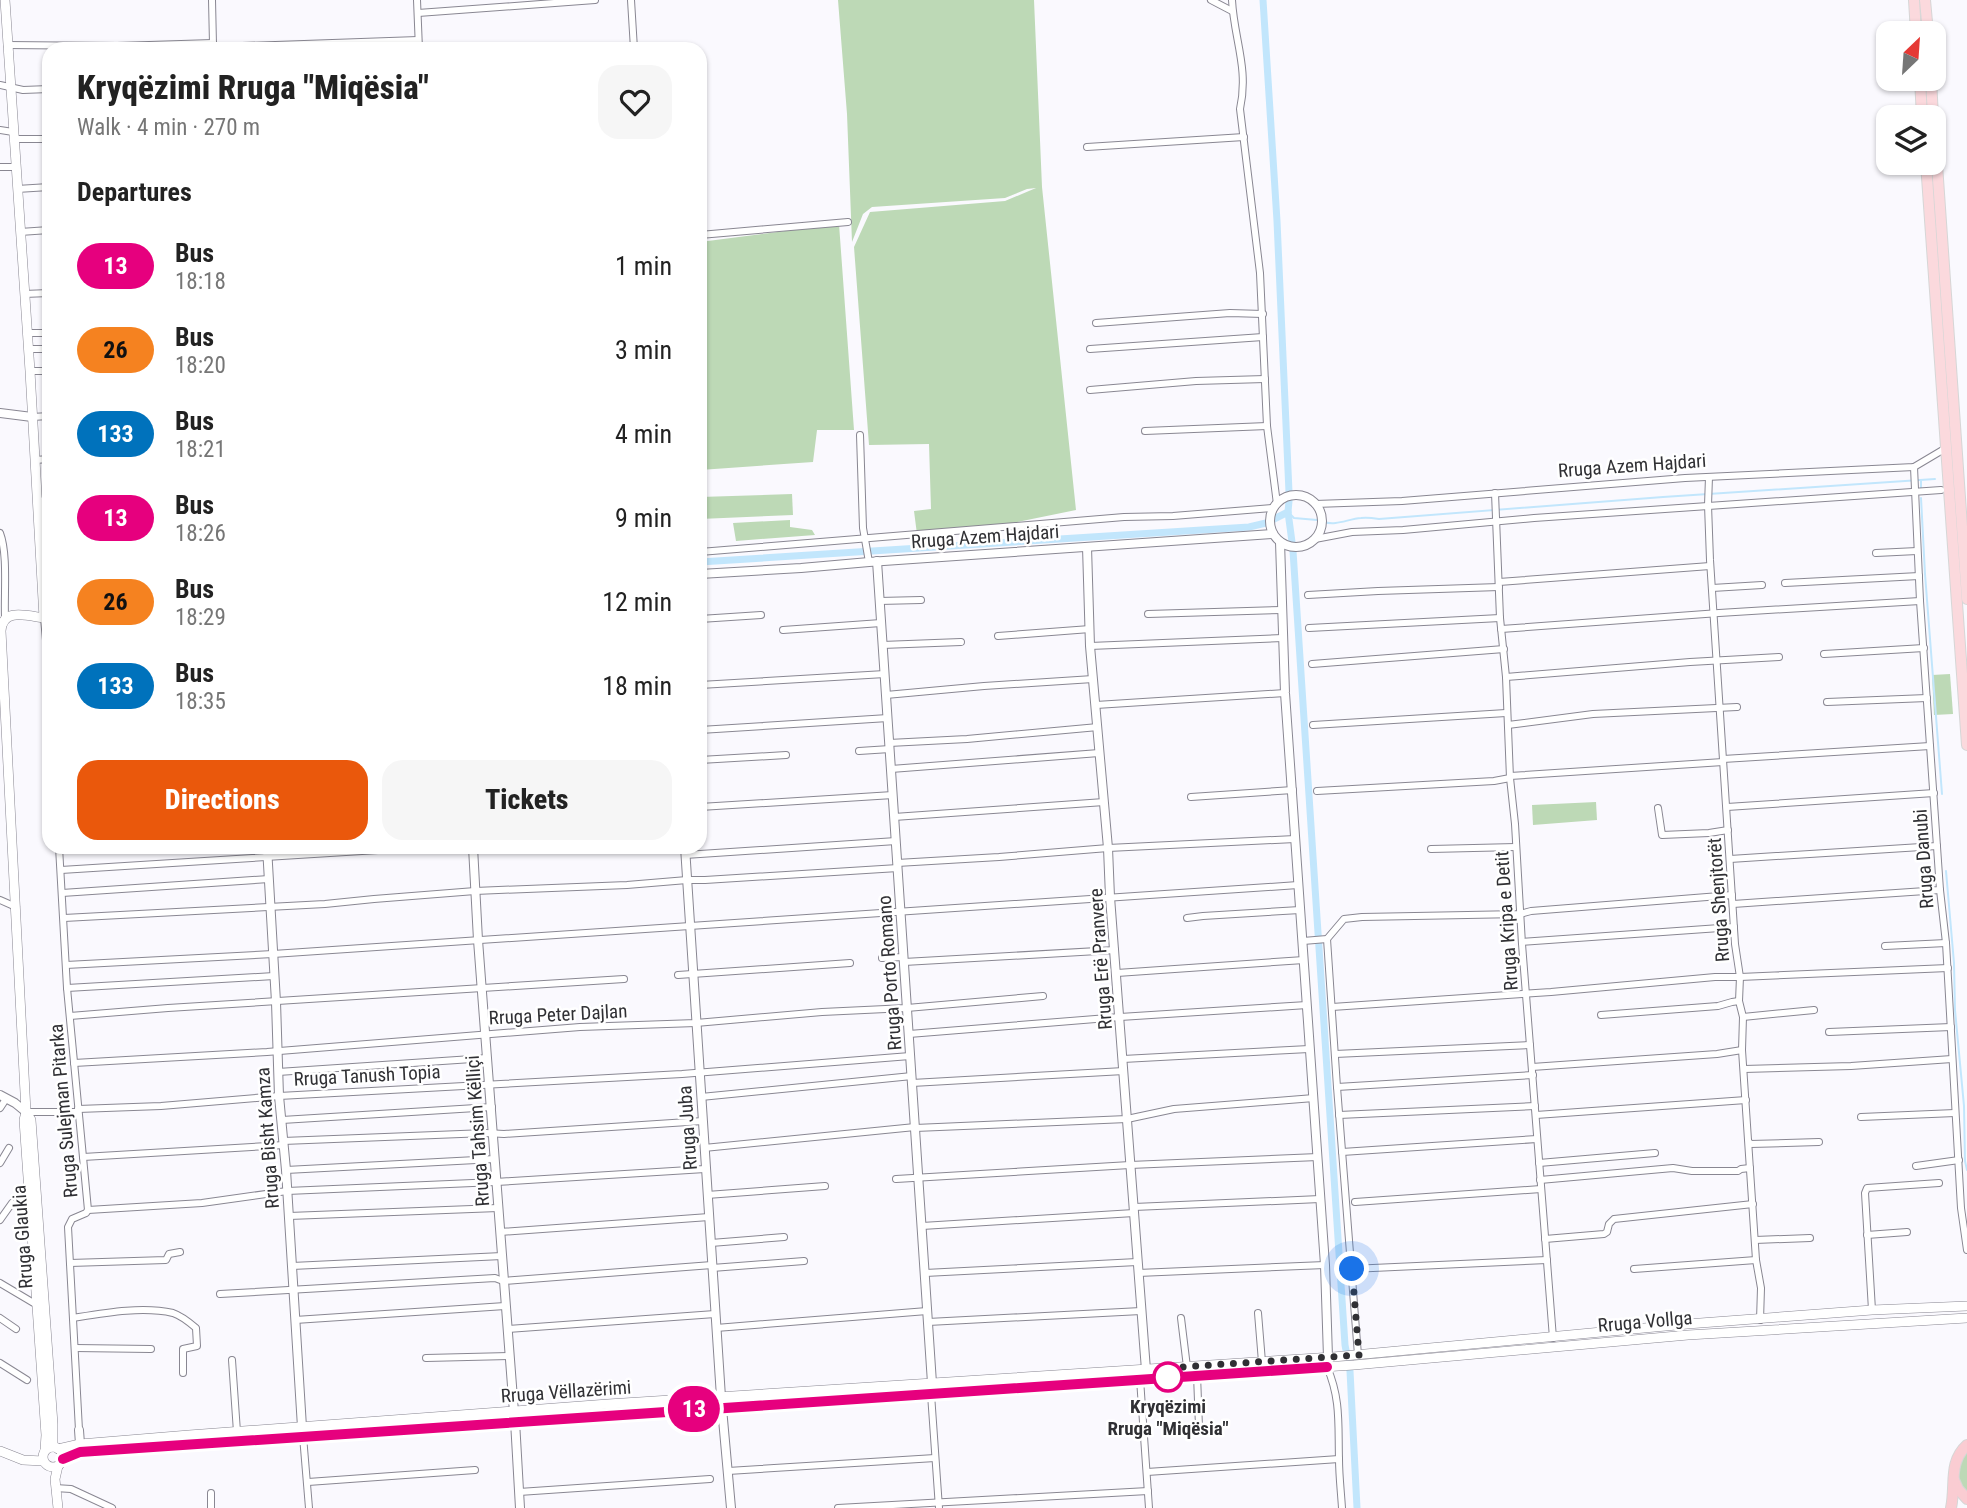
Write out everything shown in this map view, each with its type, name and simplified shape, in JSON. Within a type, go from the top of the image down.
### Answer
[{"type":"highway","points":[[1951,1508],[1957,1457],[1967,1445]]},
{"type":"highway","points":[[1954,1474],[1955,1484],[1967,1499]]},
{"type":"main road","points":[[5,0],[5,87],[14,135],[37,501],[42,530]]},
{"type":"main road","points":[[1914,0],[1915,21]]},
{"type":"main road","points":[[1925,0],[1927,21]]},
{"type":"main road","points":[[1927,175],[1967,745]]},
{"type":"main road","points":[[1938,175],[1967,598]]},
{"type":"main road","points":[[26,1112],[1,623],[5,617],[11,615],[42,618]]},
{"type":"main road","name":"Rruga Glaukia","points":[[26,1112],[25,1134],[47,1435],[52,1449]]},
{"type":"main road","name":"Rruga Glaukia","points":[[26,1112],[31,1121],[53,1424],[52,1449]]},
{"type":"main road","name":"Rruga Vollga","points":[[1553,1342],[1687,1324],[1872,1310],[1967,1306]]},
{"type":"main road","name":"Rruga Vollga","points":[[1331,1362],[1553,1342],[1967,1318]]},
{"type":"main road","name":"Rruga Vëllazërimi","points":[[61,1462],[80,1452],[302,1432],[721,1402],[932,1383],[1262,1362],[1331,1362]]},
{"type":"main road","name":"Rruga Vëllazërimi","points":[[721,1402],[931,1394],[1197,1375],[1331,1362]]},
{"type":"main road","name":"Rruga Vëllazërimi","points":[[52,1449],[80,1444],[237,1432],[302,1432]]},
{"type":"main road","points":[[52,1508],[43,1456],[52,1449],[62,1454],[55,1475],[58,1508]]},
{"type":"main road","points":[[0,1451],[53,1467],[61,1462]]},
{"type":"street","points":[[212,0],[214,42]]},
{"type":"street","points":[[350,42],[418,40],[417,0]]},
{"type":"street","points":[[418,13],[595,0]]},
{"type":"street","points":[[631,0],[634,42]]},
{"type":"street","points":[[1211,0],[1232,11]]},
{"type":"street","points":[[1232,0],[1244,83],[1240,109],[1256,229],[1263,314],[1267,426],[1275,506],[1270,524],[1273,534],[1280,542],[1296,547],[1315,539],[1352,532],[1496,522],[1708,502],[1915,489],[1941,490]]},
{"type":"street","points":[[7,45],[42,45]]},
{"type":"street","points":[[5,87],[42,89]]},
{"type":"street","points":[[0,130],[14,135],[42,138]]},
{"type":"street","points":[[1087,146],[1244,137]]},
{"type":"street","points":[[0,167],[16,167]]},
{"type":"street","points":[[17,189],[42,187]]},
{"type":"street","points":[[707,234],[848,222]]},
{"type":"street","points":[[20,232],[42,230]]},
{"type":"street","points":[[24,294],[42,293]]},
{"type":"street","points":[[1096,323],[1230,313],[1263,314]]},
{"type":"street","points":[[27,333],[42,332]]},
{"type":"street","points":[[1090,349],[1263,337]]},
{"type":"street","points":[[28,349],[42,349]]},
{"type":"street","points":[[30,372],[42,371]]},
{"type":"street","points":[[1090,390],[1196,381],[1265,379]]},
{"type":"street","points":[[0,413],[42,416]]},
{"type":"street","points":[[1145,431],[1267,426]]},
{"type":"street","points":[[860,435],[863,528],[871,560]]},
{"type":"street","name":"Rruga Azem Hajdari","points":[[1275,506],[1296,495],[1315,504],[1402,501],[1709,477],[1914,467],[1946,448]]},
{"type":"street","points":[[35,460],[42,460]]},
{"type":"street","name":"Rruga Danubi","points":[[1914,467],[1920,601],[1948,968],[1961,1208],[1967,1250]]},
{"type":"street","name":"Rruga Shenjtorët","points":[[1709,477],[1710,566],[1734,927],[1740,977],[1739,1001],[1743,1017],[1742,1050],[1756,1260],[1762,1293],[1760,1320]]},
{"type":"street","name":"Rruga Kripa e Detit","points":[[1495,493],[1510,777],[1553,1342]]},
{"type":"street","points":[[37,501],[42,501]]},
{"type":"street","points":[[1315,504],[1321,524],[1315,539]]},
{"type":"street","points":[[707,552],[866,541],[1275,506]]},
{"type":"street","points":[[0,533],[5,617]]},
{"type":"street","name":"Rruga Azem Hajdari","points":[[707,574],[802,568],[871,560],[1273,534]]},
{"type":"street","points":[[1280,542],[1285,693],[1331,1362],[1339,1410],[1342,1508]]},
{"type":"street","name":"Rruga Erë Pranvere","points":[[1087,547],[1090,646],[1108,848],[1146,1370]]},
{"type":"street","points":[[1876,553],[1917,551]]},
{"type":"street","name":"Rruga Porto Romano","points":[[871,560],[879,601],[883,645],[932,1383]]},
{"type":"street","points":[[1308,595],[1499,585],[1710,566]]},
{"type":"street","points":[[1785,583],[1919,576]]},
{"type":"street","points":[[1712,588],[1762,585]]},
{"type":"street","points":[[879,601],[921,600]]},
{"type":"street","points":[[1501,629],[1920,601]]},
{"type":"street","points":[[1149,614],[1282,610]]},
{"type":"street","points":[[707,619],[761,615]]},
{"type":"street","points":[[1309,628],[1500,618]]},
{"type":"street","points":[[783,631],[881,623]]},
{"type":"street","points":[[998,636],[1090,629]]},
{"type":"street","points":[[1090,646],[1283,638]]},
{"type":"street","points":[[883,645],[961,642]]},
{"type":"street","points":[[1824,654],[1924,648]]},
{"type":"street","points":[[1311,664],[1504,649]]},
{"type":"street","points":[[1506,677],[1779,657]]},
{"type":"street","points":[[707,685],[884,674]]},
{"type":"street","points":[[886,695],[1093,679]]},
{"type":"street","points":[[1096,705],[1285,693]]},
{"type":"street","points":[[1827,702],[1927,698]]},
{"type":"street","points":[[1508,725],[1594,714],[1737,707]]},
{"type":"street","points":[[1314,725],[1506,713]]},
{"type":"street","points":[[707,730],[888,718]]},
{"type":"street","points":[[859,751],[1098,727]]},
{"type":"street","points":[[1317,791],[1494,781],[1510,777],[1930,746]]},
{"type":"street","points":[[891,769],[1099,753]]},
{"type":"street","points":[[707,760],[786,755]]},
{"type":"street","points":[[0,788],[10,791]]},
{"type":"street","points":[[1191,797],[1293,790]]},
{"type":"street","points":[[1727,807],[1934,793]]},
{"type":"street","points":[[707,807],[893,795]]},
{"type":"street","points":[[894,817],[1104,802]]},
{"type":"street","points":[[1658,808],[1662,835],[1728,830]]},
{"type":"street","points":[[64,918],[325,904],[475,891],[705,880],[1108,848],[1295,839]]},
{"type":"street","points":[[707,850],[896,841]]},
{"type":"street","points":[[1730,859],[1937,846]]},
{"type":"street","points":[[1431,849],[1516,847]]},
{"type":"street","name":"Rruga Sulejman Pitarka","points":[[60,854],[67,988],[88,1210],[69,1222],[80,1444]]},
{"type":"street","points":[[61,870],[234,854]]},
{"type":"street","name":"Rruga Bisht Kamza","points":[[267,854],[279,1096],[302,1432]]},
{"type":"street","points":[[304,854],[330,854]]},
{"type":"street","name":"Rruga Tahsim Këlliçi","points":[[473,854],[520,1508]]},
{"type":"street","name":"Rruga Juba","points":[[685,854],[721,1402],[731,1508]]},
{"type":"street","points":[[62,893],[269,879]]},
{"type":"street","points":[[66,965],[273,954],[1298,886]]},
{"type":"street","points":[[1734,904],[1940,890]]},
{"type":"street","points":[[1303,941],[1326,939],[1343,919],[1520,914],[1732,895]]},
{"type":"street","points":[[0,900],[16,907]]},
{"type":"street","points":[[1187,918],[1300,910]]},
{"type":"street","points":[[1522,942],[1734,927]]},
{"type":"street","points":[[1326,939],[1352,1269],[1356,1358]]},
{"type":"street","points":[[1885,946],[1946,943]]},
{"type":"street","points":[[881,958],[1115,950]]},
{"type":"street","points":[[1116,973],[1304,960]]},
{"type":"street","points":[[678,975],[849,963]]},
{"type":"street","points":[[1332,1007],[1714,976],[1948,968]]},
{"type":"street","points":[[67,988],[274,976]]},
{"type":"street","points":[[70,1016],[624,979]]},
{"type":"street","name":"Rruga Peter Dajlan","points":[[74,1063],[580,1027],[696,1023],[1044,996]]},
{"type":"street","points":[[1601,1015],[1718,1006],[1739,1001]]},
{"type":"street","points":[[909,1034],[1307,1005]]},
{"type":"street","points":[[1743,1017],[1814,1010]]},
{"type":"street","points":[[1829,1032],[1951,1027]]},
{"type":"street","points":[[1335,1054],[1530,1045]]},
{"type":"street","points":[[1123,1059],[1309,1049]]},
{"type":"street","points":[[1336,1087],[1742,1050]]},
{"type":"street","name":"Rruga Tanush Topia","points":[[26,1112],[699,1073],[910,1056]]},
{"type":"street","points":[[278,1072],[487,1058]]},
{"type":"street","points":[[1744,1069],[1852,1066],[1952,1059]]},
{"type":"street","points":[[701,1097],[912,1079],[1124,1070]]},
{"type":"street","points":[[0,1108],[3,1097],[26,1112]]},
{"type":"street","points":[[704,1148],[915,1128],[1127,1119],[1174,1109],[1314,1098]]},
{"type":"street","points":[[1536,1115],[1746,1100]]},
{"type":"street","points":[[1339,1115],[1535,1106]]},
{"type":"street","points":[[282,1120],[492,1107]]},
{"type":"street","points":[[1861,1117],[1955,1113]]},
{"type":"street","points":[[83,1157],[284,1143],[703,1121]]},
{"type":"street","points":[[1342,1152],[1537,1139]]},
{"type":"street","points":[[1749,1142],[1819,1142]]},
{"type":"street","points":[[0,1163],[9,1148]]},
{"type":"street","points":[[1539,1163],[1655,1153]]},
{"type":"street","points":[[897,1179],[1318,1157]]},
{"type":"street","points":[[286,1170],[495,1159]]},
{"type":"street","points":[[1916,1166],[1959,1160]]},
{"type":"street","points":[[1540,1180],[1673,1168],[1692,1171],[1738,1171],[1750,1168]]},
{"type":"street","points":[[88,1210],[202,1203],[287,1191],[705,1169]]},
{"type":"street","points":[[1872,1310],[1865,1193],[1867,1188],[1939,1183]]},
{"type":"street","points":[[707,1195],[825,1186]]},
{"type":"street","points":[[1355,1202],[1541,1189]]},
{"type":"street","points":[[922,1226],[1320,1199]]},
{"type":"street","points":[[0,1220],[12,1203]]},
{"type":"street","points":[[1545,1240],[1604,1234],[1614,1219],[1753,1204]]},
{"type":"street","points":[[289,1216],[498,1208]]},
{"type":"street","points":[[500,1232],[709,1217]]},
{"type":"street","points":[[1867,1234],[1907,1232]]},
{"type":"street","points":[[711,1243],[784,1237]]},
{"type":"street","points":[[1755,1240],[1810,1238]]},
{"type":"street","points":[[70,1263],[166,1260],[169,1254],[180,1252]]},
{"type":"street","points":[[292,1266],[502,1256]]},
{"type":"street","points":[[1352,1269],[1546,1260]]},
{"type":"street","points":[[1634,1269],[1756,1260]]},
{"type":"street","points":[[220,1294],[495,1278],[503,1281],[804,1261]]},
{"type":"street","points":[[925,1273],[1138,1262]]},
{"type":"street","points":[[1138,1273],[1325,1265]]},
{"type":"street","points":[[0,1283],[37,1305]]},
{"type":"street","points":[[295,1320],[505,1306]]},
{"type":"street","points":[[74,1318],[143,1311],[174,1314],[185,1318],[196,1328],[198,1343],[194,1348],[183,1349],[183,1373]]},
{"type":"street","points":[[716,1328],[927,1311]]},
{"type":"street","points":[[928,1322],[1141,1311]]},
{"type":"street","points":[[1258,1313],[1262,1362]]},
{"type":"street","points":[[507,1329],[715,1314]]},
{"type":"street","points":[[0,1318],[16,1329]]},
{"type":"street","points":[[1181,1318],[1187,1367]]},
{"type":"street","points":[[75,1348],[151,1349]]},
{"type":"street","points":[[426,1358],[509,1356]]},
{"type":"street","points":[[232,1360],[237,1432]]},
{"type":"street","points":[[0,1363],[27,1380]]},
{"type":"street","points":[[1197,1375],[1199,1427]]},
{"type":"street","points":[[1140,1378],[1149,1508]]},
{"type":"street","points":[[931,1394],[939,1505]]},
{"type":"street","points":[[302,1432],[309,1508]]},
{"type":"street","points":[[728,1471],[936,1458]]},
{"type":"street","points":[[1147,1472],[1339,1459]]},
{"type":"street","points":[[308,1482],[475,1470]]},
{"type":"street","points":[[519,1492],[710,1479]]},
{"type":"street","points":[[55,1488],[71,1489],[112,1508]]},
{"type":"street","points":[[838,1508],[939,1505],[1148,1491]]},
{"type":"street","points":[[211,1493],[211,1508]]},
{"type":"green space","points":[[838,0],[1034,0],[1042,187],[1076,510],[918,542],[914,511],[931,509],[929,444],[869,445],[854,247],[870,212],[1005,201],[1036,188],[1005,198],[872,207],[863,214],[852,242],[847,114]]},
{"type":"green space","points":[[839,224],[854,430],[817,430],[813,462],[707,470],[707,241]]},
{"type":"green space","points":[[792,494],[793,515],[707,519],[707,497]]},
{"type":"green space","points":[[790,520],[790,527],[812,530],[815,535],[736,541],[733,523]]},
{"type":"green space","points":[[1950,674],[1953,714],[1934,715],[1932,675]]},
{"type":"green space","points":[[1596,802],[1597,820],[1533,825],[1532,805]]},
{"type":"green space","points":[[1967,1450],[1967,1496],[1962,1491],[1956,1470]]},
{"type":"waterway","points":[[1263,0],[1277,221],[1289,492]]},
{"type":"waterway","points":[[1324,522],[1935,479]]},
{"type":"waterway","points":[[1921,481],[1921,488]]},
{"type":"waterway","points":[[1921,498],[1942,794]]},
{"type":"waterway","points":[[1289,501],[1292,542]]},
{"type":"waterway","points":[[1288,512],[1294,518],[1317,520]]},
{"type":"waterway","points":[[1274,519],[1288,512]]},
{"type":"waterway","points":[[707,562],[1249,527],[1266,523]]},
{"type":"waterway","points":[[1293,551],[1345,1345],[1350,1371],[1357,1508]]},
{"type":"waterway","points":[[1946,871],[1967,1170]]},
{"type":"bus line","name":"13","points":[[63,1459],[80,1452],[1327,1367]]},
{"type":"place","name":"Kryqëzimi Rruga \"Miqësia\"","points":[[1168,1377]]},
{"type":"route","points":[[1168,1377],[1167,1368],[1359,1355],[1352,1269]]}]
